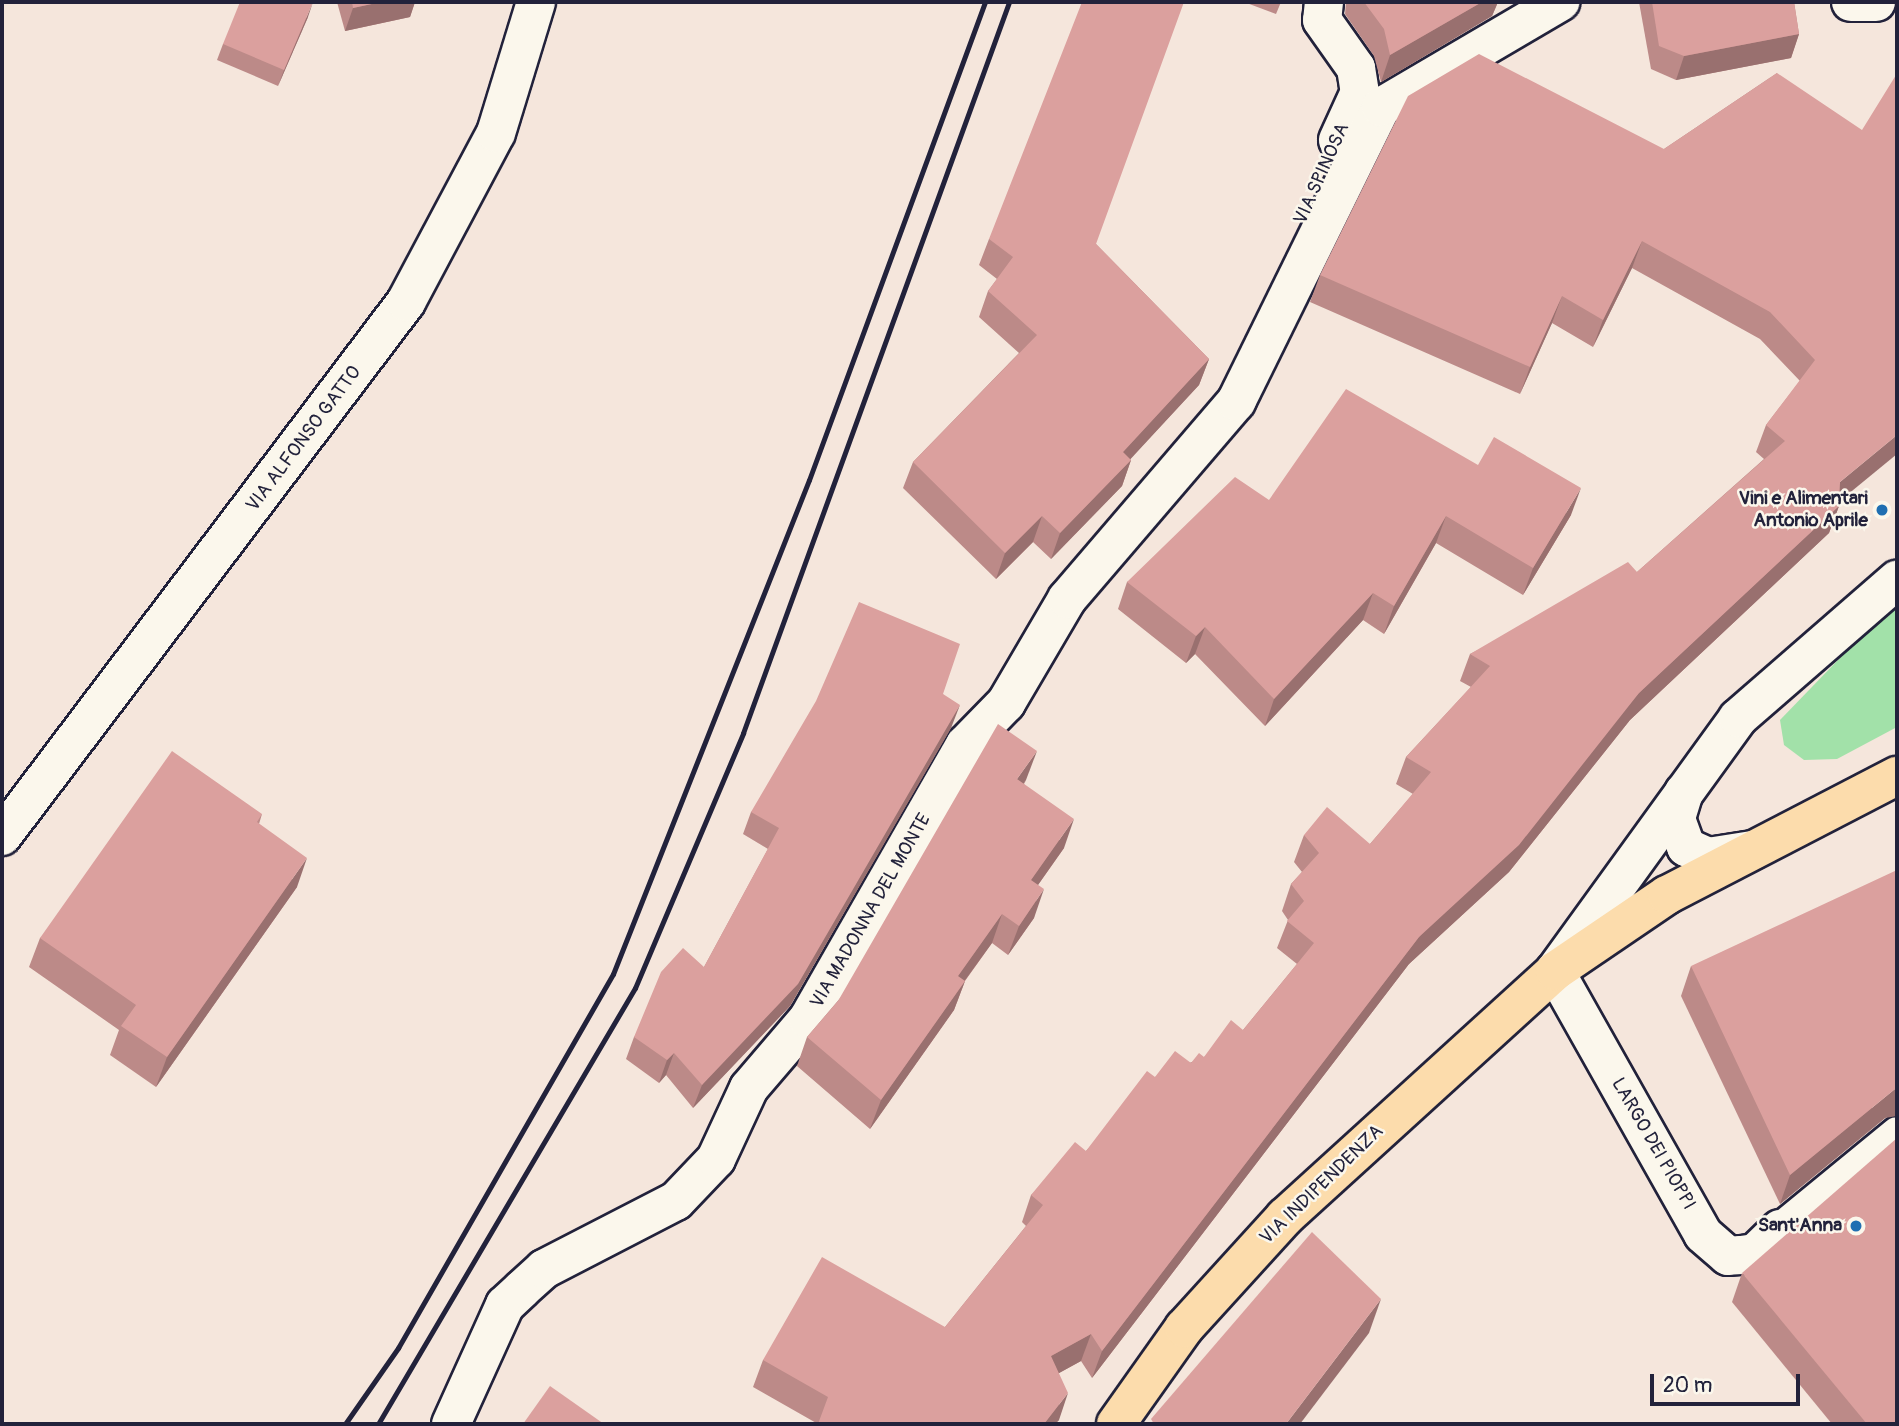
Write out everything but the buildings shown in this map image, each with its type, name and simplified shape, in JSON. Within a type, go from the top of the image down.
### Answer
[{"type":"main road","name":"VIA INDIPENDENZA","points":[[1116,1424],[1184,1328],[1285,1217],[1555,971],[1667,895],[1897,776]]},
{"type":"street","name":"VIA ALFONSO GATTO","points":[[2,836],[406,302],[496,133],[536,2]]},
{"type":"street","name":"VIA SPINOSA","points":[[1259,352],[1257,318],[1360,93],[1356,68],[1322,20],[1324,2]]},
{"type":"street","name":"VIA MADONNA DEL MONTE","points":[[451,1424],[505,1306],[522,1289],[544,1269],[676,1200],[716,1159],[749,1087],[808,1019],[965,744],[1006,703],[1067,599],[1236,402],[1381,107],[1560,2]]},
{"type":"street","points":[[1851,2],[1876,2]]},
{"type":"street","points":[[1555,971],[1738,718],[1897,580]]},
{"type":"street","points":[[1685,792],[1676,819],[1686,847],[1709,857],[1755,849]]},
{"type":"street","name":"LARGO DEI PIOPPI","points":[[1555,971],[1703,1234],[1728,1256],[1755,1253],[1780,1229]]},
{"type":"street","points":[[1780,1229],[1897,1133]]},
{"type":"green space","points":[[1897,599],[1897,727],[1837,759],[1804,760],[1784,745],[1780,720]]},
{"type":"railway","points":[[345,1424],[398,1348],[613,974],[809,480],[985,2]]},
{"type":"railway","points":[[378,1424],[635,988],[743,733],[1009,2]]},
{"type":"place","name":"Vini e Alimentari Antonio Aprile","points":[[1882,510]]},
{"type":"place","name":"Sant'Anna","points":[[1856,1226]]}]
